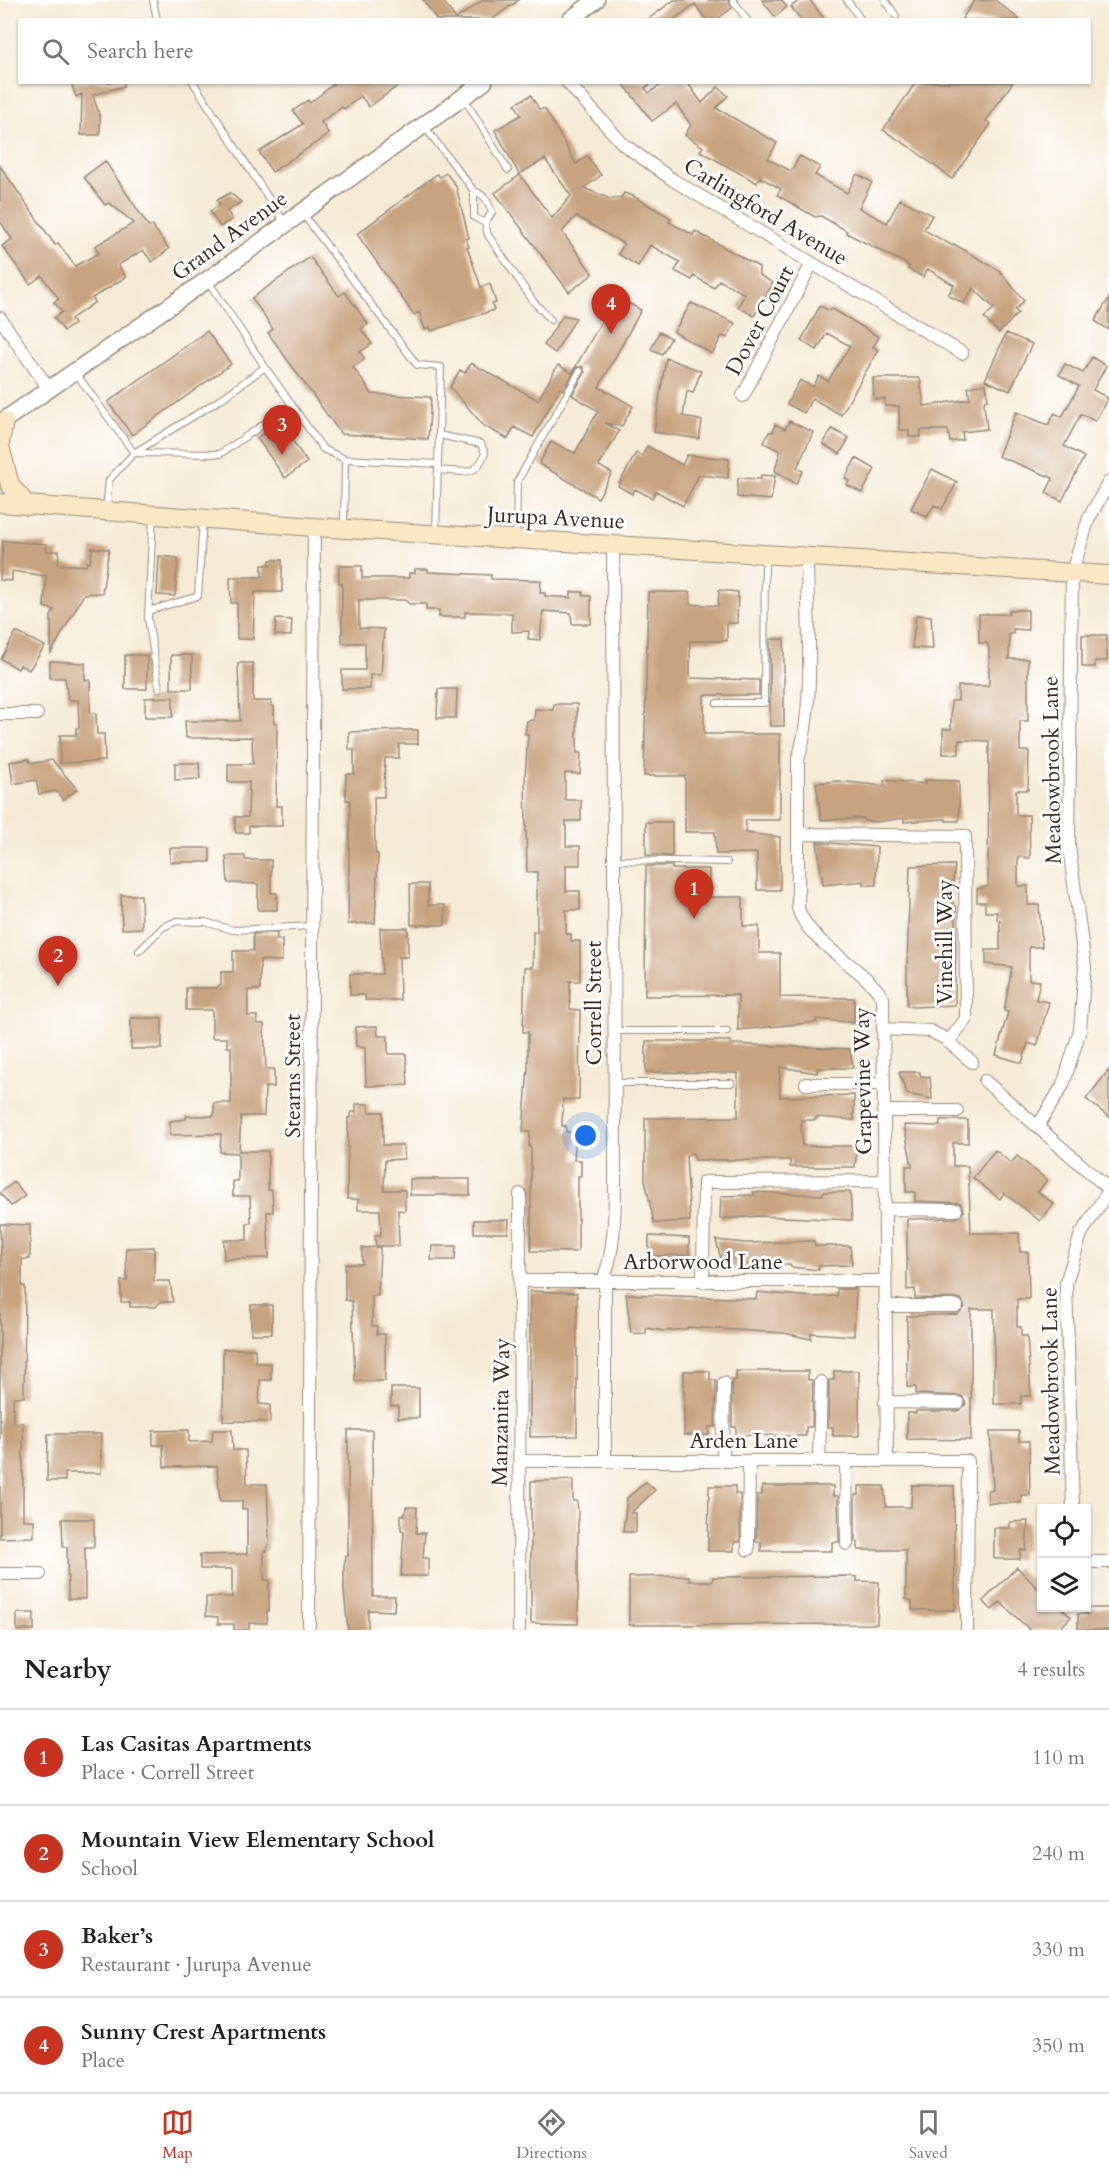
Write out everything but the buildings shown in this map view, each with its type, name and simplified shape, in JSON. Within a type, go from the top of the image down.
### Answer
[{"type":"main road","points":[[2,422],[0,445],[10,485],[28,506]]},
{"type":"main road","name":"Jurupa Avenue","points":[[0,503],[314,527],[1109,575]]},
{"type":"street","points":[[573,18],[596,0]]},
{"type":"street","name":"Grand Avenue","points":[[2,422],[207,280],[481,84]]},
{"type":"street","name":"Carlingford Avenue","points":[[569,84],[623,144],[674,180],[962,353]]},
{"type":"street","name":"Dover Court","points":[[743,396],[812,263]]},
{"type":"street","points":[[0,318],[50,389]]},
{"type":"street","name":"Meadowbrook Lane","points":[[1038,1126],[1063,1085],[1080,1030],[1085,967],[1069,846],[1072,572],[1089,518],[1109,482]]},
{"type":"street","name":"Stearns Street","points":[[309,1625],[314,926],[314,527]]},
{"type":"street","name":"Correll Street","points":[[605,1461],[605,1282],[615,1217],[613,544]]},
{"type":"street","name":"Grapevine Way","points":[[807,557],[808,704],[805,739],[798,759],[798,908],[803,924],[874,984],[883,998],[886,1461]]},
{"type":"street","points":[[0,714],[37,714]]},
{"type":"street","name":"Vinehill Way","points":[[798,834],[965,836],[966,1018],[948,1042]]},
{"type":"street","points":[[883,1029],[930,1031],[948,1042],[972,1062]]},
{"type":"street","points":[[986,1081],[1109,1190]]},
{"type":"street","points":[[806,1084],[883,1084]]},
{"type":"street","points":[[883,1111],[957,1111]]},
{"type":"street","points":[[703,1282],[704,1182],[884,1181]]},
{"type":"street","name":"Meadowbrook Lane","points":[[1073,1504],[1066,1283],[1081,1234],[1109,1190]]},
{"type":"street","name":"Manzanita Way","points":[[519,1630],[522,1281],[520,1194]]},
{"type":"street","points":[[884,1209],[956,1210]]},
{"type":"street","name":"Arborwood Lane","points":[[522,1281],[884,1281]]},
{"type":"street","points":[[884,1306],[957,1306]]},
{"type":"street","points":[[819,1461],[821,1382]]},
{"type":"street","points":[[723,1461],[724,1383]]},
{"type":"street","points":[[885,1402],[958,1403]]},
{"type":"street","name":"Arden Lane","points":[[520,1461],[968,1461],[967,1630]]},
{"type":"street","points":[[748,1550],[749,1461]]},
{"type":"street","points":[[846,1461],[847,1544]]},
{"type":"street","points":[[1091,1562],[1109,1562]]},
{"type":"street","points":[[0,1574],[40,1574]]},
{"type":"lane","points":[[153,0],[157,18]]},
{"type":"lane","points":[[733,0],[746,18]]},
{"type":"lane","points":[[848,0],[860,18]]},
{"type":"lane","points":[[885,0],[896,16]]},
{"type":"lane","points":[[194,84],[285,223]]},
{"type":"lane","points":[[464,97],[508,170]]},
{"type":"lane","points":[[423,126],[474,191],[484,196],[492,212],[485,223],[488,235],[526,292],[551,320]]},
{"type":"lane","points":[[474,191],[474,217],[485,223]]},
{"type":"lane","points":[[301,211],[417,365],[441,367],[436,534]]},
{"type":"lane","points":[[207,280],[323,449],[345,459],[473,471],[480,467],[485,453],[481,444],[439,435]]},
{"type":"lane","points":[[106,512],[110,480],[134,453],[221,399],[265,367]]},
{"type":"lane","points":[[75,371],[134,453]]},
{"type":"lane","points":[[516,538],[517,482],[580,371]]},
{"type":"lane","points":[[134,453],[220,454],[292,405]]},
{"type":"lane","points":[[344,528],[345,459]]},
{"type":"lane","points":[[153,515],[148,612],[159,688]]},
{"type":"lane","points":[[148,612],[198,596],[203,519]]},
{"type":"lane","points":[[717,703],[764,703],[765,554]]},
{"type":"lane","points":[[614,860],[727,862]]},
{"type":"lane","points":[[138,951],[157,931],[177,921],[205,922],[233,930],[314,926]]},
{"type":"lane","points":[[615,1031],[727,1031]]},
{"type":"lane","points":[[615,1083],[731,1083]]},
{"type":"place","name":"Sunny Crest Apartments","points":[[611,334]]},
{"type":"place","name":"Baker’s","points":[[282,455]]},
{"type":"place","name":"Las Casitas Apartments","points":[[694,919]]},
{"type":"place","name":"Mountain View Elementary School","points":[[58,986]]}]
